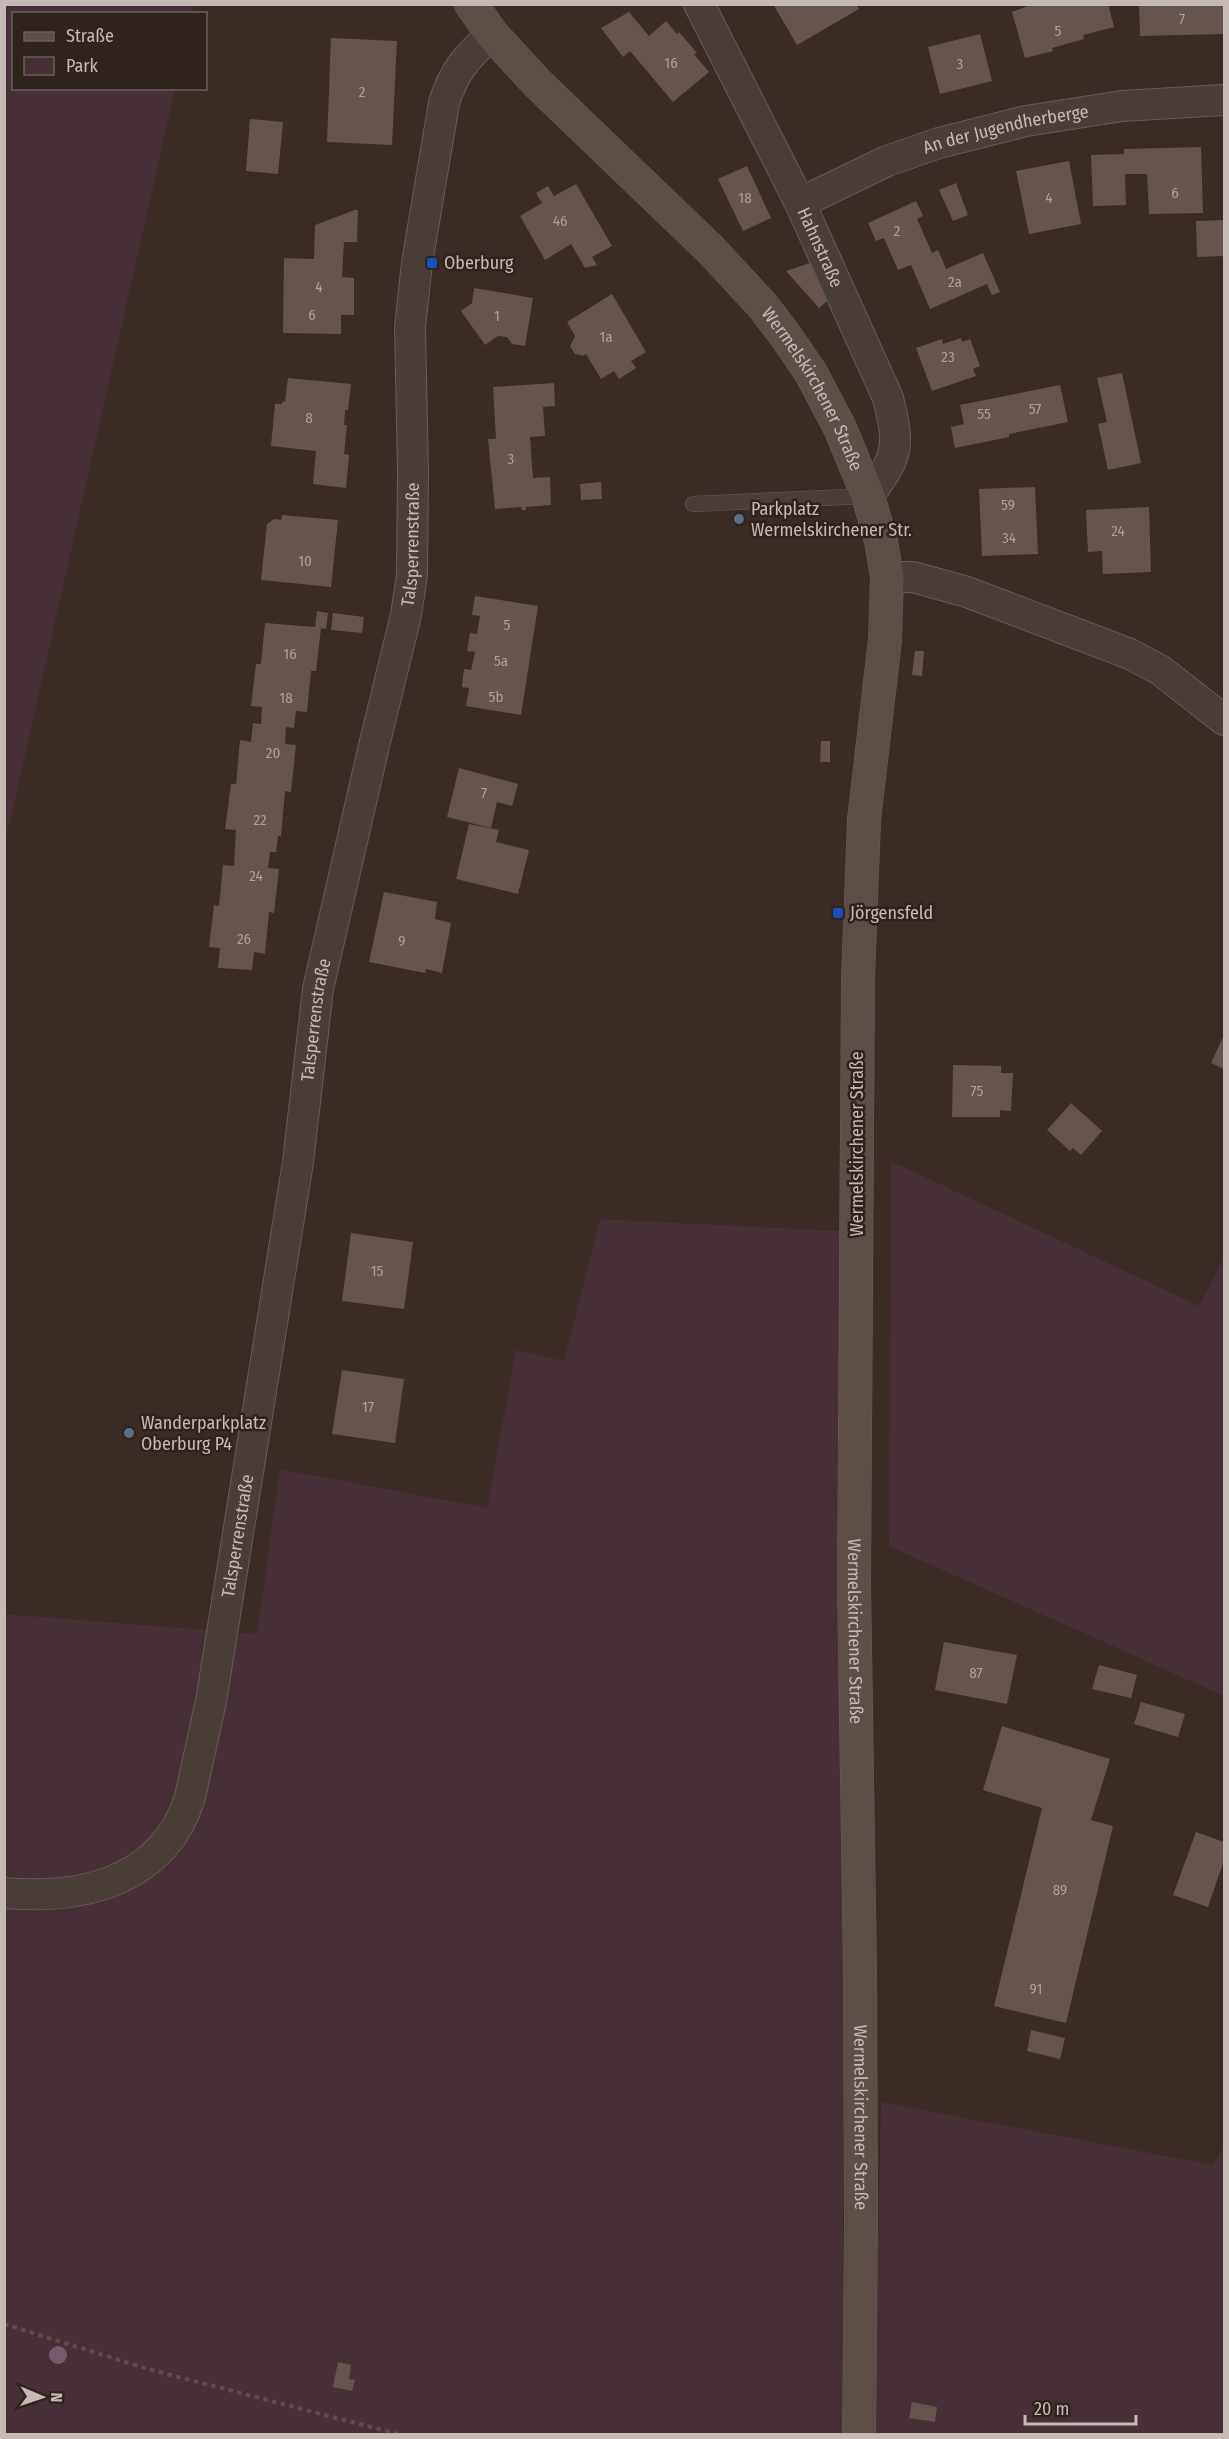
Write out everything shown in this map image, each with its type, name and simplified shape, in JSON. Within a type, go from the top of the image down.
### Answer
[{"type":"main road","name":"Wermelskirchener Straße","points":[[471,4],[492,34],[537,83],[710,249],[762,305],[811,373],[840,428],[868,496],[881,541],[887,577],[885,640],[864,819],[858,978],[854,1583],[860,1972],[859,2434]]},
{"type":"street","name":"Hahnstraße","points":[[699,4],[800,202],[888,398],[896,429],[895,446],[889,470],[868,496]]},
{"type":"street","name":"Talsperrenstraße","points":[[4,1893],[76,1892],[106,1884],[130,1874],[149,1861],[168,1842],[190,1797],[212,1701],[298,1162],[318,989],[370,760],[406,615],[412,563],[410,327],[417,263],[444,103],[453,77],[466,58],[492,34]]},
{"type":"street","name":"An der Jugendherberge","points":[[800,202],[887,161],[939,143],[1026,121],[1122,106],[1224,100]]},
{"type":"street","points":[[887,577],[913,577],[967,592],[1130,654],[1160,670],[1224,720]]},
{"type":"lane","points":[[693,504],[868,496]]},
{"type":"path","points":[[4,2324],[148,2369],[398,2434]]},
{"type":"green space","points":[[5,4],[192,4],[193,12],[12,12],[12,90],[175,90],[5,844]]},
{"type":"green space","points":[[891,1161],[1199,1306],[1224,1258],[1224,1696],[889,1546]]},
{"type":"green space","points":[[600,1219],[839,1231],[837,1550],[844,2021],[842,2434],[5,2434],[4,1614],[257,1634],[280,1469],[487,1508],[516,1350],[564,1361]]},
{"type":"green space","points":[[881,2102],[1213,2165],[1224,2147],[1224,2434],[874,2434]]},
{"type":"building","points":[[773,4],[856,4],[859,9],[797,45]]},
{"type":"building","points":[[1033,4],[1108,4],[1114,27],[1083,35],[1084,39],[1052,48],[1053,51],[1025,58],[1012,12]]},
{"type":"building","points":[[1139,4],[1224,4],[1224,34],[1140,36]]},
{"type":"building","points":[[629,12],[649,36],[666,21],[697,53],[694,54],[709,72],[673,102],[630,51],[623,57],[601,28]]},
{"type":"building","points":[[980,34],[992,81],[940,94],[928,47]]},
{"type":"building","points":[[331,38],[397,41],[392,145],[327,142]]},
{"type":"building","points":[[250,119],[283,122],[278,174],[246,171]]},
{"type":"building","points":[[1201,147],[1203,213],[1149,214],[1147,174],[1125,174],[1126,205],[1093,206],[1091,155],[1124,154],[1124,149]]},
{"type":"building","points":[[1069,161],[1081,224],[1029,234],[1016,171]]},
{"type":"building","points":[[747,166],[771,218],[743,231],[718,179]]},
{"type":"building","points":[[956,183],[968,215],[953,221],[939,190]]},
{"type":"building","points":[[576,184],[612,246],[592,257],[597,265],[585,268],[571,244],[545,260],[520,216],[542,203],[536,193],[548,186],[554,196]]},
{"type":"building","points":[[916,201],[923,216],[917,219],[932,253],[937,250],[939,252],[946,269],[983,253],[1000,292],[992,295],[987,284],[930,309],[911,265],[898,270],[884,238],[876,241],[868,223]]},
{"type":"building","points":[[358,210],[357,242],[344,242],[342,277],[354,278],[354,315],[341,315],[341,334],[283,333],[284,258],[314,259],[315,225]]},
{"type":"building","points":[[1224,220],[1224,256],[1197,257],[1196,221]]},
{"type":"building","points":[[810,263],[827,301],[819,308],[786,271]]},
{"type":"building","points":[[474,288],[533,298],[525,346],[512,344],[507,337],[498,336],[485,345],[461,311],[472,303]]},
{"type":"building","points":[[612,294],[646,352],[631,361],[636,368],[619,379],[614,371],[601,379],[586,354],[583,356],[575,354],[570,346],[575,336],[567,322]]},
{"type":"building","points":[[961,338],[962,342],[970,339],[980,366],[973,369],[976,376],[932,391],[916,348],[942,339],[943,344]]},
{"type":"building","points":[[1122,373],[1141,463],[1108,470],[1098,424],[1107,422],[1097,378]]},
{"type":"building","points":[[288,378],[351,384],[344,425],[347,425],[344,454],[349,455],[346,488],[313,484],[316,451],[271,446],[275,404],[285,402]]},
{"type":"building","points":[[554,383],[555,406],[543,407],[545,436],[530,437],[533,478],[550,477],[551,505],[526,507],[526,510],[522,510],[521,507],[495,509],[488,439],[496,439],[493,387]]},
{"type":"building","points":[[1060,385],[1068,422],[955,448],[951,427],[964,424],[960,405]]},
{"type":"building","points":[[601,482],[602,499],[581,500],[580,484]]},
{"type":"building","points":[[1035,487],[1038,554],[982,556],[979,489]]},
{"type":"building","points":[[1149,507],[1151,572],[1103,574],[1102,551],[1088,552],[1086,510]]},
{"type":"building","points":[[282,515],[338,520],[331,587],[261,580],[267,524],[274,519],[281,520]]},
{"type":"building","points":[[475,596],[538,606],[521,715],[466,706],[469,688],[462,687],[464,669],[471,670],[475,652],[467,651],[470,633],[477,634],[480,616],[472,615]]},
{"type":"building","points":[[317,611],[328,613],[326,629],[321,628],[316,671],[311,671],[307,712],[296,711],[294,728],[286,727],[285,744],[296,745],[291,792],[285,791],[281,836],[278,836],[276,852],[270,852],[268,868],[279,869],[274,913],[269,912],[265,954],[254,952],[252,970],[218,968],[220,948],[209,947],[214,905],[219,906],[223,865],[234,866],[236,830],[225,829],[231,784],[236,784],[240,740],[251,742],[253,723],[261,724],[262,707],[251,706],[256,664],[261,664],[265,623],[315,627]]},
{"type":"building","points":[[333,613],[364,617],[362,633],[331,630]]},
{"type":"building","points":[[915,651],[924,651],[922,676],[912,675]]},
{"type":"building","points":[[821,741],[830,741],[830,762],[820,762]]},
{"type":"building","points":[[459,768],[518,784],[512,806],[497,802],[491,828],[447,817]]},
{"type":"building","points":[[469,824],[499,830],[496,842],[529,850],[518,894],[456,879]]},
{"type":"building","points":[[384,892],[437,902],[435,919],[451,923],[442,973],[426,969],[425,973],[369,962]]},
{"type":"building","points":[[1224,1035],[1224,1069],[1211,1063]]},
{"type":"building","points":[[953,1065],[1001,1066],[1001,1073],[1013,1073],[1011,1111],[1000,1110],[1000,1117],[952,1117]]},
{"type":"building","points":[[1071,1103],[1102,1131],[1081,1155],[1073,1148],[1070,1151],[1047,1130]]},
{"type":"building","points":[[351,1233],[413,1242],[404,1309],[342,1301]]},
{"type":"building","points":[[342,1370],[404,1379],[395,1443],[332,1434]]},
{"type":"building","points":[[944,1642],[1017,1655],[1007,1704],[935,1690]]},
{"type":"building","points":[[1099,1665],[1137,1675],[1131,1698],[1092,1689]]},
{"type":"building","points":[[1141,1702],[1185,1714],[1178,1737],[1134,1724]]},
{"type":"building","points":[[1002,1726],[1110,1759],[1091,1820],[1113,1826],[1066,2023],[994,2006],[1042,1808],[983,1790]]},
{"type":"building","points":[[1196,1832],[1224,1842],[1224,1860],[1208,1907],[1173,1895]]},
{"type":"building","points":[[1031,2030],[1065,2038],[1060,2059],[1027,2051]]},
{"type":"building","points":[[338,2362],[351,2365],[349,2379],[355,2380],[352,2391],[333,2387]]},
{"type":"building","points":[[912,2402],[937,2407],[935,2422],[909,2418]]},
{"type":"place","name":"Oberburg","points":[[432,263]]},
{"type":"place","name":"Parkplatz Wermelskirchener Str.","points":[[739,519]]},
{"type":"place","name":"Jörgensfeld","points":[[838,913]]},
{"type":"place","name":"Wanderparkplatz Oberburg P4","points":[[129,1433]]}]
